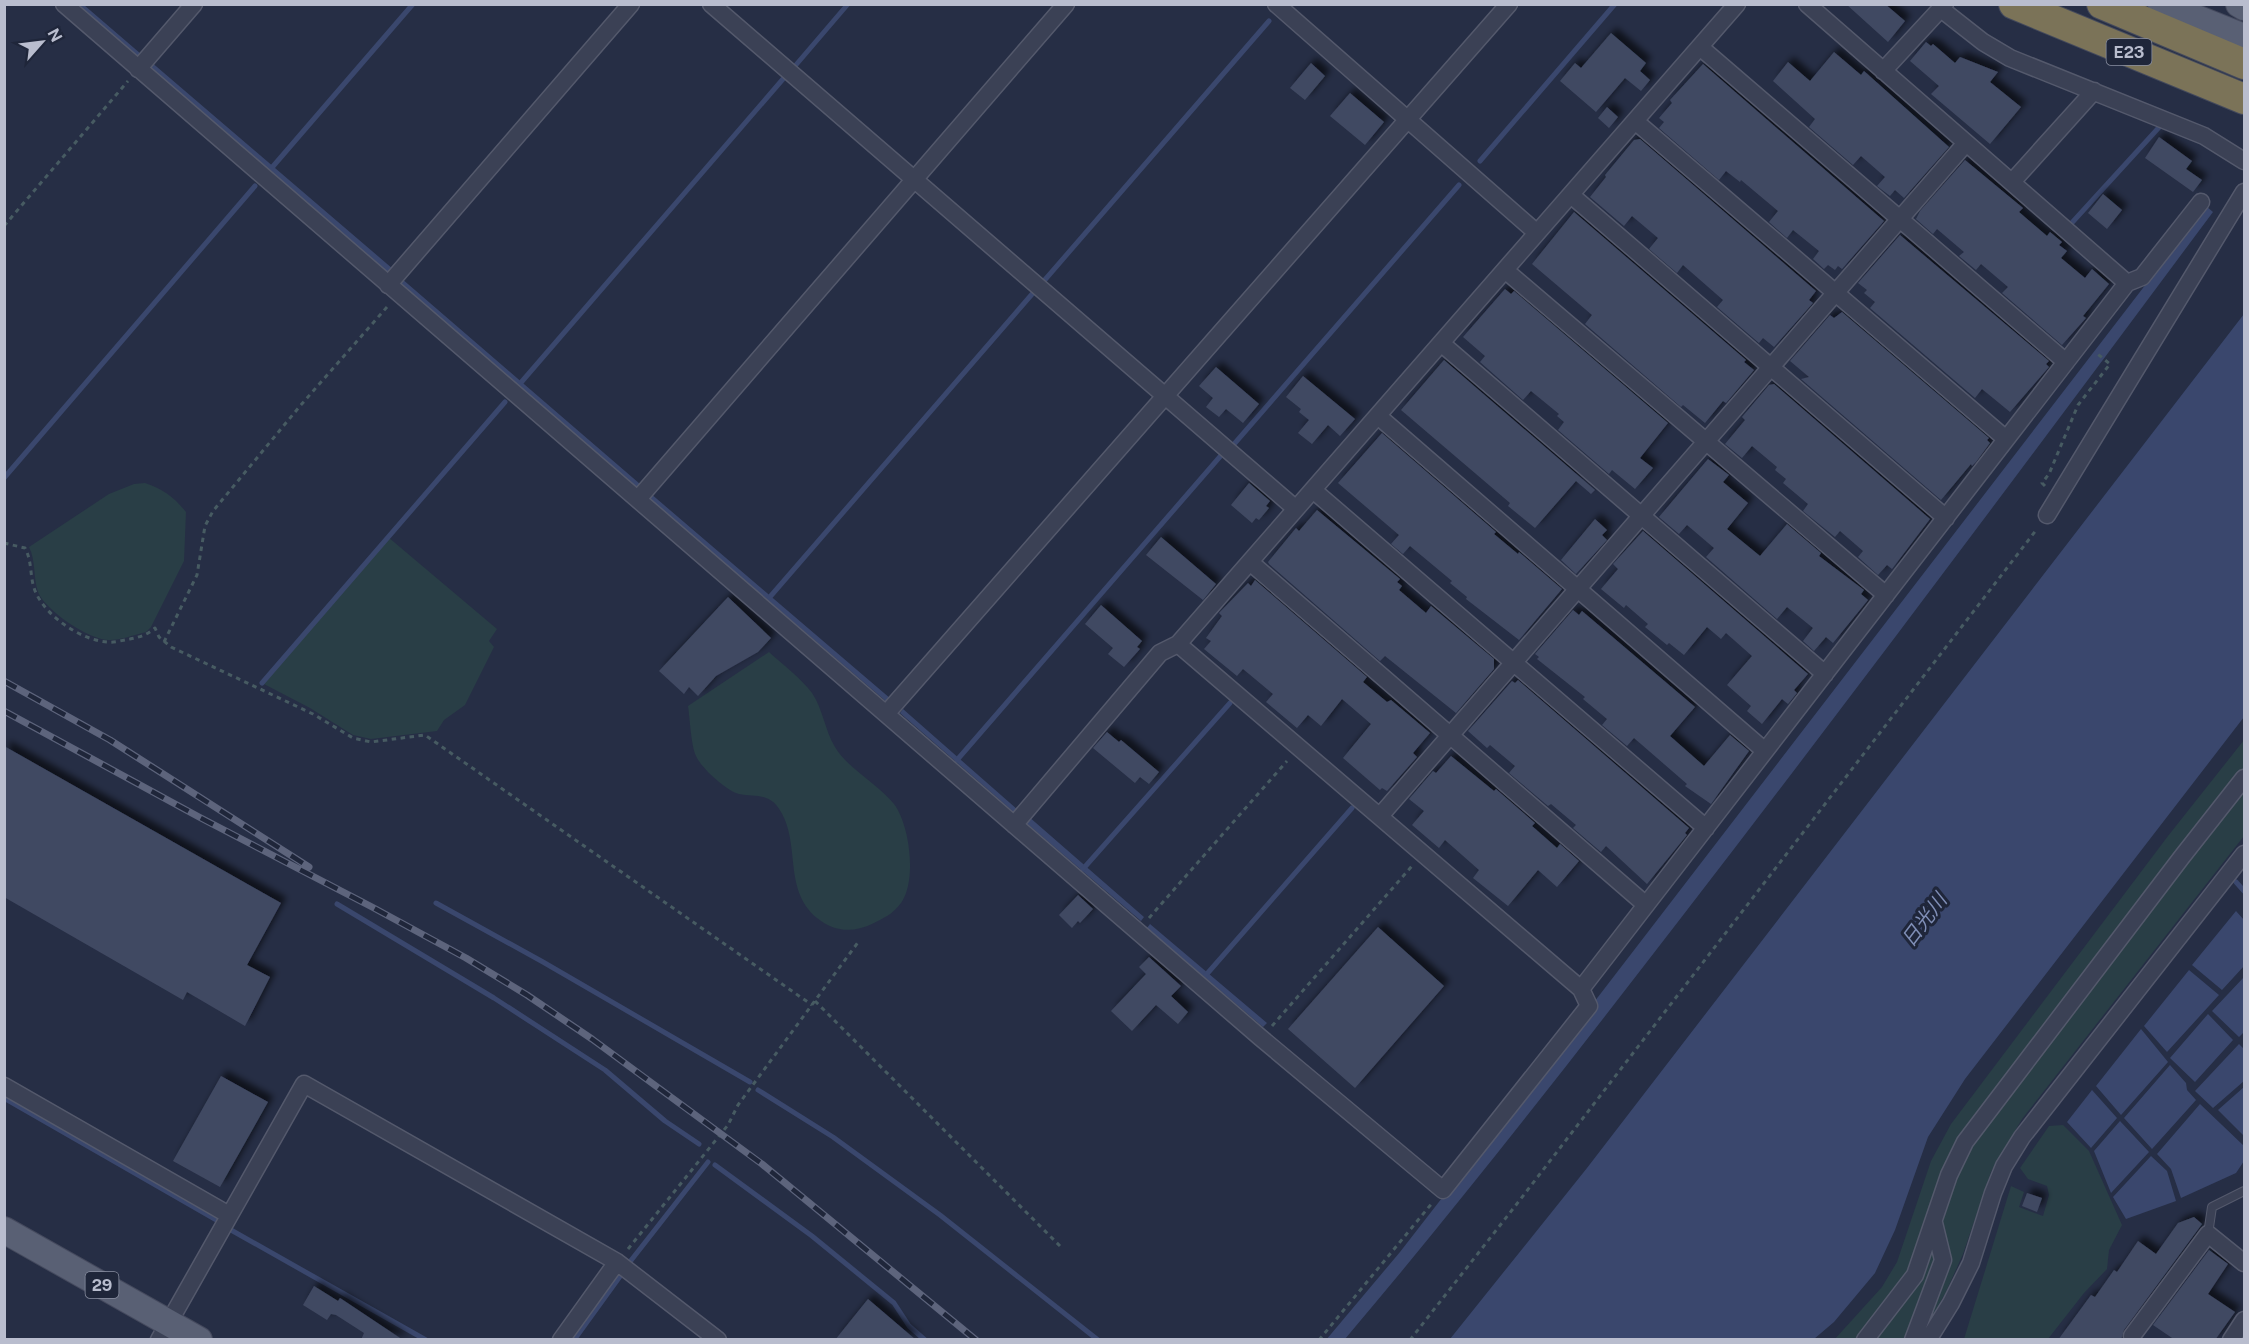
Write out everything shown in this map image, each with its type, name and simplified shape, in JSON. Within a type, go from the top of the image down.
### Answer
[{"type":"highway","name":"E23","points":[[2014,4],[2244,99]]},
{"type":"highway","name":"E23","points":[[2102,4],[2244,64]]},
{"type":"main road","points":[[2161,4],[2244,37]]},
{"type":"main road","points":[[2239,4],[2244,7]]},
{"type":"main road","name":"29","points":[[4,1230],[164,1331],[199,1340]]},
{"type":"street","points":[[64,4],[1261,1038],[1443,1190],[1589,1006],[1581,989],[1178,644]]},
{"type":"street","points":[[138,69],[194,4]]},
{"type":"street","points":[[394,289],[631,4]]},
{"type":"street","points":[[711,4],[1296,509]]},
{"type":"street","points":[[638,499],[1066,4]]},
{"type":"street","points":[[1276,4],[1538,233]]},
{"type":"street","points":[[886,714],[1509,4]]},
{"type":"street","points":[[1014,825],[1160,654],[1178,644],[1737,4]]},
{"type":"street","points":[[1807,4],[2127,283]]},
{"type":"street","points":[[1883,70],[1943,7],[1983,42],[2010,58],[2204,136],[2244,161]]},
{"type":"street","points":[[1700,47],[2066,362]]},
{"type":"street","points":[[2012,182],[2094,91]]},
{"type":"street","points":[[1635,121],[2006,439]]},
{"type":"street","points":[[1380,816],[1966,143]]},
{"type":"street","points":[[2047,515],[2244,192]]},
{"type":"street","points":[[1571,195],[1946,518]]},
{"type":"street","points":[[1581,989],[2066,362],[2086,344],[2127,283],[2142,277],[2201,202]]},
{"type":"street","points":[[1505,270],[1886,595]]},
{"type":"street","points":[[1441,343],[1825,674]]},
{"type":"street","points":[[1378,416],[1766,751]]},
{"type":"street","points":[[1313,490],[1706,828]]},
{"type":"street","points":[[1250,562],[1646,905]]},
{"type":"street","points":[[1865,1340],[1915,1275],[1949,1175],[1965,1142],[2244,778]]},
{"type":"street","points":[[1928,1340],[1952,1303],[1971,1263],[1993,1193],[2004,1166],[2022,1137],[2244,854]]},
{"type":"street","points":[[164,1331],[304,1084],[617,1262],[718,1340]]},
{"type":"street","points":[[4,1086],[229,1215]]},
{"type":"street","points":[[1913,1340],[1943,1260],[1934,1223]]},
{"type":"street","points":[[2133,1338],[2208,1234],[2244,1263]]},
{"type":"street","points":[[561,1340],[617,1262]]},
{"type":"street","points":[[2231,1340],[2244,1320]]},
{"type":"lane","points":[[2208,1234],[2212,1207],[2244,1191]]},
{"type":"path","points":[[4,226],[138,69]]},
{"type":"path","points":[[164,642],[197,575],[205,526],[213,511],[394,289]]},
{"type":"path","points":[[2057,499],[2042,483],[2049,474],[2078,405],[2110,364],[2086,344]]},
{"type":"path","points":[[1410,1340],[1567,1140],[2047,515]]},
{"type":"path","points":[[4,543],[25,548],[30,558],[32,582],[37,595],[50,611],[70,628],[92,639],[109,643],[148,634],[155,628],[159,637],[171,647],[313,714],[353,738],[371,742],[424,735],[812,1005]]},
{"type":"path","points":[[1138,931],[1299,748]]},
{"type":"path","points":[[1261,1038],[1423,853]]},
{"type":"path","points":[[617,1262],[728,1125],[738,1105],[859,941]]},
{"type":"path","points":[[815,1001],[1060,1246]]},
{"type":"path","points":[[1319,1340],[1443,1190]]},
{"type":"shaded area","points":[[145,483],[168,494],[186,512],[184,561],[151,627],[146,632],[119,639],[101,639],[69,623],[42,599],[36,586],[33,558],[29,547],[109,494],[134,484]]},
{"type":"shaded area","points":[[388,537],[497,629],[489,641],[494,647],[465,705],[444,720],[437,731],[371,739],[353,735],[310,708],[262,683]]},
{"type":"shaded area","points":[[769,652],[812,693],[832,741],[840,754],[888,797],[900,813],[910,853],[906,893],[901,903],[891,913],[865,927],[844,930],[823,923],[817,918],[806,906],[799,893],[789,834],[785,819],[777,806],[764,797],[734,792],[703,767],[694,751],[688,706]]},
{"type":"shaded area","points":[[2244,740],[2244,769],[1963,1136],[1910,1271],[1892,1300],[1856,1339],[1834,1340],[1882,1287],[1897,1262],[1931,1161],[1951,1124],[2168,836]]},
{"type":"shaded area","points":[[2244,787],[2244,836],[2022,1119],[1991,1172],[1963,1254],[1945,1294],[1926,1327],[1941,1221],[1969,1147]]},
{"type":"shaded area","points":[[2063,1125],[2089,1151],[2122,1225],[2109,1250],[2107,1269],[2084,1293],[2048,1339],[1964,1339],[2011,1186],[2024,1192],[2019,1207],[2043,1216],[2049,1195],[2047,1186],[2028,1179],[2020,1168],[2049,1126]]},
{"type":"shaded area","points":[[1931,1252],[1937,1257],[1905,1339],[1872,1340]]},
{"type":"water","points":[[76,5],[84,5],[141,54],[137,57]]},
{"type":"water","points":[[150,61],[393,269],[388,273],[147,66]]},
{"type":"water","points":[[2206,206],[2213,212],[1884,652],[1601,1022],[1345,1339],[1326,1340],[1400,1252],[1588,1010]]},
{"type":"water","points":[[401,278],[640,484],[637,488],[398,282]]},
{"type":"water","name":"日光川","points":[[2244,314],[2244,717],[1965,1079],[1928,1137],[1895,1230],[1875,1273],[1834,1322],[1814,1339],[1450,1339],[1587,1168]]},
{"type":"water","points":[[650,493],[891,699],[888,703],[647,497]]},
{"type":"water","points":[[903,709],[1019,811],[1016,814],[900,713]]},
{"type":"water","points":[[1028,816],[1144,917],[1141,921],[1024,821]]},
{"type":"water","points":[[2236,911],[2244,920],[2244,966],[2222,990],[2192,965]]},
{"type":"water","points":[[1150,924],[1267,1023],[1263,1027],[1147,928]]},
{"type":"water","points":[[2189,970],[2219,995],[2167,1052],[2144,1026]]},
{"type":"water","points":[[2244,977],[2244,1032],[2239,1037],[2212,1011]]},
{"type":"water","points":[[2208,1014],[2233,1040],[2195,1082],[2170,1058]]},
{"type":"water","points":[[2141,1029],[2168,1062],[2121,1115],[2096,1086]]},
{"type":"water","points":[[2239,1044],[2244,1049],[2244,1081],[2213,1108],[2195,1091]]},
{"type":"water","points":[[2170,1065],[2186,1083],[2187,1090],[2196,1100],[2152,1149],[2124,1118]]},
{"type":"water","points":[[2244,1087],[2244,1136],[2218,1110]]},
{"type":"water","points":[[2092,1090],[2117,1118],[2091,1148],[2067,1122]]},
{"type":"water","points":[[2200,1104],[2244,1146],[2244,1161],[2236,1173],[2181,1198],[2171,1169],[2157,1154]]},
{"type":"water","points":[[2120,1121],[2149,1152],[2111,1193],[2094,1151]]},
{"type":"water","points":[[2151,1156],[2167,1171],[2176,1201],[2126,1219],[2113,1197]]},
{"type":"building","points":[[1846,4],[1885,4],[1905,21],[1888,42]]},
{"type":"building","points":[[1611,33],[1646,63],[1640,71],[1650,80],[1641,91],[1625,78],[1596,112],[1560,81],[1575,63],[1581,68]]},
{"type":"building","points":[[1926,42],[1931,46],[1933,44],[1955,63],[1960,57],[1998,72],[1990,82],[2021,107],[1990,144],[1931,94],[1939,86],[1910,61]]},
{"type":"building","points":[[1834,52],[1861,75],[1864,71],[1949,147],[1904,198],[1895,190],[1890,196],[1877,186],[1885,177],[1861,156],[1853,165],[1809,127],[1815,119],[1773,81],[1788,62],[1810,81]]},
{"type":"building","points":[[1311,63],[1325,76],[1305,100],[1290,88]]},
{"type":"building","points":[[1703,64],[1884,221],[1842,269],[1838,266],[1835,270],[1828,265],[1824,269],[1813,259],[1819,251],[1793,230],[1787,238],[1769,222],[1778,211],[1741,180],[1740,182],[1726,171],[1719,180],[1659,128],[1664,122],[1659,118],[1672,103],[1670,100]]},
{"type":"building","points":[[1350,93],[1384,122],[1365,145],[1330,116]]},
{"type":"building","points":[[1607,107],[1618,117],[1609,128],[1598,118]]},
{"type":"building","points":[[2159,137],[2192,161],[2186,169],[2202,180],[2193,192],[2145,158]]},
{"type":"building","points":[[1640,139],[1816,291],[1809,300],[1813,303],[1774,347],[1763,338],[1759,343],[1717,307],[1723,300],[1683,265],[1677,273],[1649,249],[1658,238],[1632,216],[1624,226],[1590,197],[1634,140]]},
{"type":"building","points":[[1965,160],[2023,208],[2019,212],[2047,236],[2050,232],[2062,242],[2059,245],[2067,251],[2061,258],[2085,278],[2092,269],[2109,284],[2083,316],[2086,318],[2062,345],[2002,293],[2008,287],[1981,264],[1976,270],[1959,256],[1964,252],[1937,229],[1933,234],[1916,219],[1920,211]]},
{"type":"building","points":[[2103,194],[2122,210],[2107,229],[2088,213]]},
{"type":"building","points":[[1574,212],[1746,360],[1744,362],[1754,370],[1726,403],[1723,401],[1705,423],[1683,405],[1681,407],[1585,324],[1592,315],[1532,264]]},
{"type":"building","points":[[1900,235],[2049,361],[2046,364],[2049,367],[2010,412],[1982,389],[1975,398],[1870,308],[1875,302],[1864,293],[1867,290],[1858,283]]},
{"type":"building","points":[[1505,289],[1511,294],[1514,291],[1668,423],[1640,458],[1653,468],[1635,489],[1612,470],[1609,474],[1558,430],[1564,422],[1557,416],[1559,414],[1531,391],[1523,400],[1480,362],[1485,356],[1463,337]]},
{"type":"building","points":[[1842,312],[1989,438],[1987,440],[1990,443],[1976,462],[1972,466],[1971,464],[1941,500],[1801,379],[1809,377],[1790,361],[1830,315],[1834,318]]},
{"type":"building","points":[[1444,360],[1595,490],[1591,494],[1576,481],[1535,528],[1508,506],[1510,503],[1401,410]]},
{"type":"building","points":[[1216,367],[1259,404],[1243,423],[1226,409],[1219,417],[1206,407],[1213,398],[1199,386]]},
{"type":"building","points":[[1303,376],[1355,419],[1340,436],[1328,425],[1312,444],[1298,433],[1309,420],[1299,412],[1301,409],[1286,397]]},
{"type":"building","points":[[1774,384],[1930,519],[1892,569],[1887,565],[1878,575],[1858,557],[1863,551],[1840,531],[1835,537],[1803,511],[1808,504],[1783,483],[1786,479],[1775,470],[1777,467],[1752,446],[1742,458],[1725,444],[1745,420],[1742,417],[1769,385]]},
{"type":"building","points":[[1382,433],[1496,532],[1494,534],[1562,589],[1519,640],[1466,599],[1467,597],[1450,583],[1452,581],[1410,546],[1403,554],[1391,544],[1399,535],[1338,483]]},
{"type":"building","points":[[1708,459],[1729,475],[1723,482],[1748,503],[1727,529],[1760,556],[1787,524],[1821,553],[1819,556],[1864,590],[1861,594],[1868,600],[1833,643],[1826,637],[1814,651],[1803,641],[1813,628],[1787,607],[1777,619],[1706,557],[1714,548],[1687,525],[1679,534],[1659,517]]},
{"type":"building","points":[[1249,483],[1270,501],[1266,506],[1269,508],[1259,520],[1256,518],[1252,523],[1231,505]]},
{"type":"building","points":[[1317,510],[1400,579],[1397,582],[1402,586],[1399,590],[1426,613],[1431,606],[1494,659],[1494,669],[1456,713],[1385,656],[1380,661],[1269,564],[1268,562],[1296,528],[1299,531]]},
{"type":"building","points":[[1595,519],[1607,530],[1602,535],[1607,540],[1576,574],[1561,560]]},
{"type":"building","points":[[1643,531],[1808,674],[1794,690],[1797,693],[1788,704],[1782,699],[1762,724],[1747,711],[1751,706],[1727,685],[1752,656],[1726,633],[1721,639],[1707,627],[1684,655],[1645,627],[1648,624],[1626,605],[1624,608],[1601,589],[1618,569],[1613,564]]},
{"type":"building","points":[[1161,537],[1216,584],[1203,600],[1146,555]]},
{"type":"building","points":[[1255,580],[1367,677],[1363,682],[1387,702],[1391,700],[1430,733],[1413,753],[1417,757],[1387,791],[1382,788],[1380,790],[1343,758],[1371,724],[1342,699],[1321,726],[1308,715],[1297,728],[1266,702],[1273,694],[1243,669],[1237,676],[1204,649],[1211,641],[1206,638],[1222,616],[1219,613],[1248,583],[1251,586]]},
{"type":"building","points":[[728,597],[771,638],[758,652],[716,676],[698,696],[689,687],[684,694],[659,671]]},
{"type":"building","points":[[1101,605],[1142,641],[1137,647],[1140,649],[1124,667],[1108,654],[1113,648],[1085,624]]},
{"type":"building","points":[[1573,610],[1579,615],[1582,611],[1695,707],[1670,736],[1704,766],[1730,735],[1749,751],[1711,804],[1685,786],[1687,784],[1634,738],[1627,746],[1602,725],[1607,719],[1583,699],[1585,697],[1537,659],[1539,657],[1535,654]]},
{"type":"building","points":[[1518,680],[1689,828],[1685,833],[1687,835],[1647,884],[1606,846],[1601,852],[1573,828],[1576,825],[1551,804],[1548,806],[1509,773],[1515,766],[1490,745],[1487,748],[1468,731],[1512,681],[1515,683]]},
{"type":"building","points":[[1107,732],[1119,742],[1121,740],[1159,772],[1149,784],[1140,777],[1135,783],[1093,748]]},
{"type":"building","points":[[4,746],[281,903],[247,965],[270,977],[245,1026],[187,992],[183,1000],[4,897]]},
{"type":"building","points":[[1451,756],[1494,791],[1496,789],[1535,823],[1532,826],[1557,848],[1560,844],[1579,861],[1557,887],[1538,870],[1508,906],[1473,878],[1479,870],[1445,840],[1439,848],[1412,825],[1424,811],[1409,799],[1433,771],[1436,773]]},
{"type":"building","points":[[1078,895],[1093,909],[1072,928],[1059,915]]},
{"type":"building","points":[[1378,927],[1444,986],[1355,1088],[1288,1029]]},
{"type":"building","points":[[1149,957],[1181,986],[1171,996],[1188,1012],[1178,1024],[1156,1005],[1132,1031],[1111,1011],[1146,974],[1139,967]]},
{"type":"building","points":[[221,1076],[268,1102],[220,1187],[173,1161]]},
{"type":"building","points":[[2027,1193],[2042,1198],[2037,1212],[2022,1206]]},
{"type":"building","points":[[2194,1217],[2202,1224],[2124,1330],[2121,1340],[2058,1340],[2091,1295],[2095,1297],[2114,1270],[2117,1272],[2138,1241],[2156,1254],[2178,1223]]},
{"type":"building","points":[[2209,1250],[2228,1264],[2208,1294],[2235,1312],[2215,1340],[2175,1340],[2153,1325]]},
{"type":"building","points":[[314,1286],[338,1301],[340,1298],[403,1340],[361,1340],[364,1333],[336,1315],[331,1314],[327,1320],[303,1305]]},
{"type":"building","points":[[868,1299],[916,1340],[835,1340]]},
{"type":"waterway","points":[[269,171],[413,4]]},
{"type":"waterway","points":[[795,66],[848,4]]},
{"type":"waterway","points":[[1480,161],[1615,4]]},
{"type":"waterway","points":[[1043,282],[1269,21]]},
{"type":"waterway","points":[[518,386],[783,79]]},
{"type":"waterway","points":[[2068,227],[2163,123]]},
{"type":"waterway","points":[[1235,443],[1459,185]]},
{"type":"waterway","points":[[4,478],[255,186]]},
{"type":"waterway","points":[[769,598],[1033,293]]},
{"type":"waterway","points":[[262,683],[505,402]]},
{"type":"waterway","points":[[957,760],[1224,452]]},
{"type":"waterway","points":[[1083,869],[1230,703]]},
{"type":"waterway","points":[[1206,975],[1352,808]]},
{"type":"waterway","points":[[2236,882],[2244,891]]},
{"type":"waterway","points":[[436,903],[750,1082]]},
{"type":"waterway","points":[[337,904],[494,998],[605,1070],[665,1121],[699,1144]]},
{"type":"waterway","points":[[758,1090],[833,1137],[940,1215],[1098,1340]]},
{"type":"waterway","points":[[4,1098],[220,1222]]},
{"type":"waterway","points":[[629,1263],[708,1162]]},
{"type":"waterway","points":[[715,1165],[812,1236],[894,1303],[909,1326],[925,1340]]},
{"type":"waterway","points":[[231,1230],[426,1340]]},
{"type":"waterway","points":[[574,1340],[621,1275]]},
{"type":"railway","points":[[4,681],[110,740],[309,867]]},
{"type":"railway","points":[[4,711],[466,958],[527,995],[592,1039],[762,1164],[976,1340]]}]
